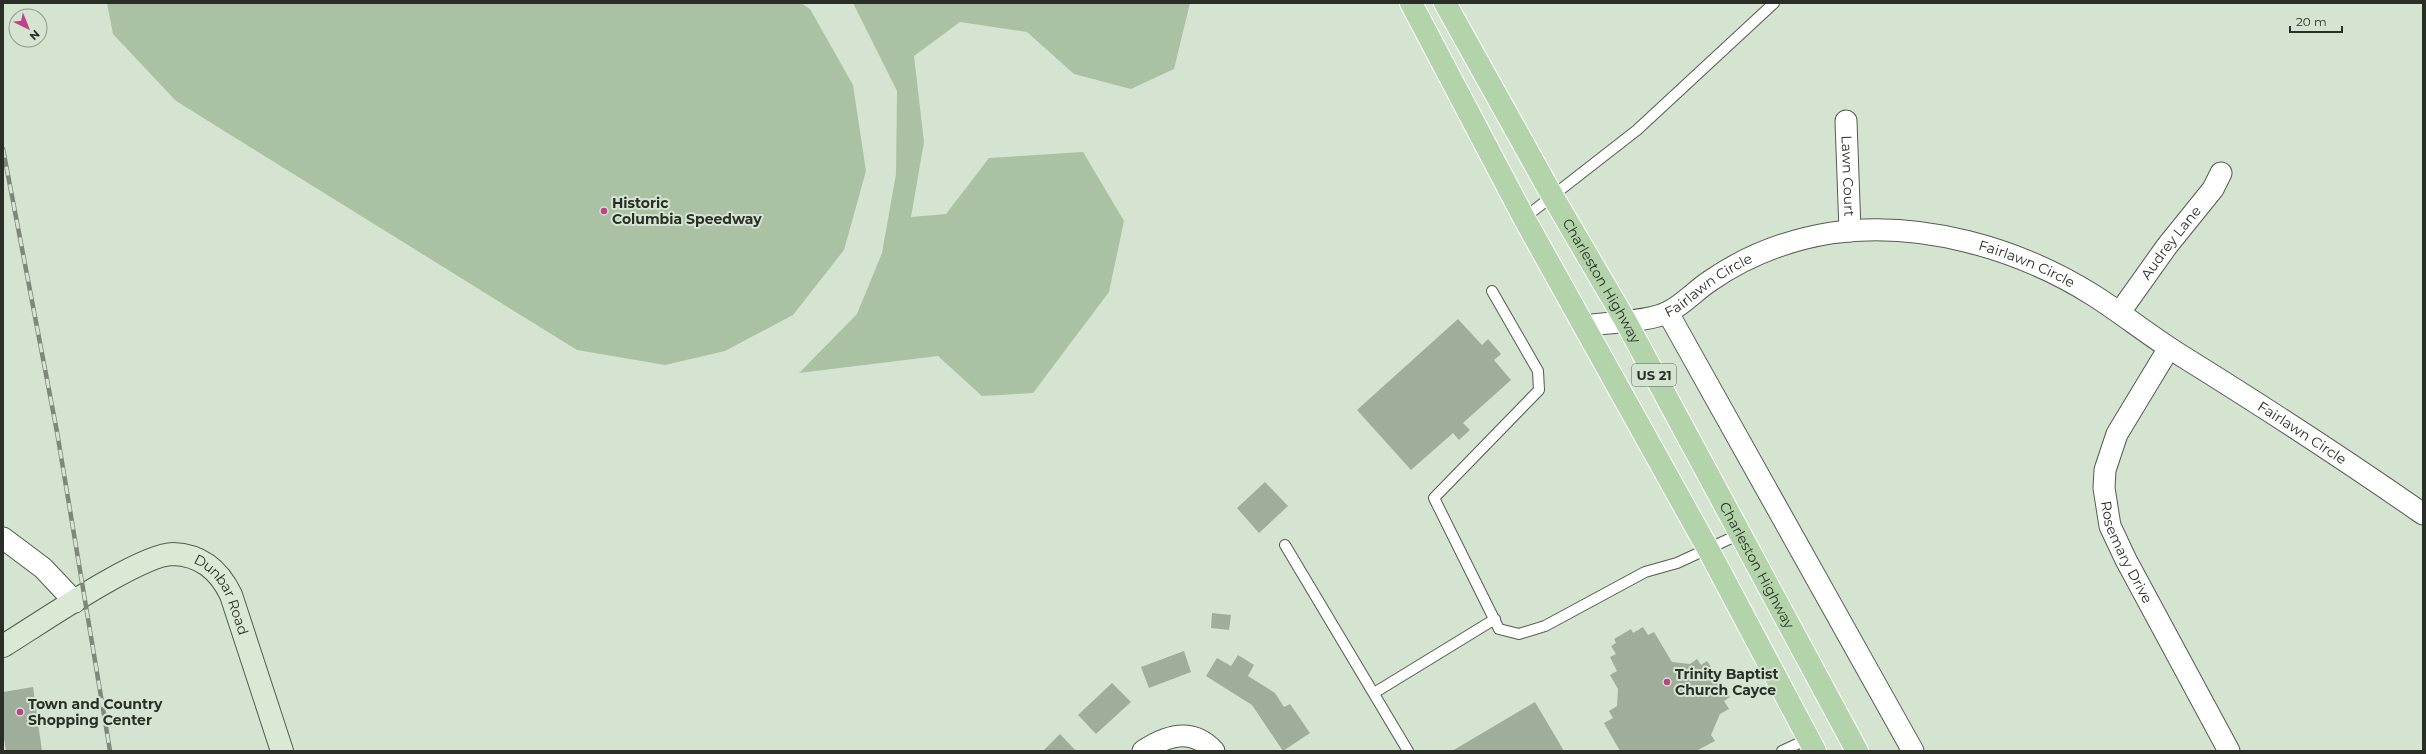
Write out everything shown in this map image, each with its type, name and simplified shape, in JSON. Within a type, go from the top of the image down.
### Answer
[{"type":"main road","name":"US 21","points":[[1411,3],[1524,218],[1708,548],[1811,745]]},
{"type":"main road","name":"Charleston Highway","points":[[1445,3],[1553,197],[1625,320],[1857,751]]},
{"type":"street","name":"Lawn Court","points":[[1846,121],[1850,231]]},
{"type":"street","name":"Audrey Lane","points":[[2120,312],[2166,246],[2213,189],[2220,174]]},
{"type":"street","name":"Fairlawn Circle","points":[[1585,326],[1668,313],[1694,292],[1742,261],[1794,241],[1850,231],[1914,231],[1972,242],[2008,254],[2060,277],[2120,312],[2169,348],[2310,436],[2423,514]]},
{"type":"street","points":[[1668,313],[1913,751]]},
{"type":"street","name":"Rosemary Drive","points":[[2169,348],[2116,434],[2104,470],[2104,488],[2110,526],[2126,560],[2229,751]]},
{"type":"street","points":[[3,538],[43,568],[79,598]]},
{"type":"street","name":"Dunbar Road","points":[[3,646],[79,598],[154,557],[172,554],[186,556],[210,566],[223,578],[231,595],[282,751]]},
{"type":"street","points":[[1143,751],[1166,738],[1190,736],[1206,742],[1214,751]]},
{"type":"lane","points":[[1524,218],[1553,197],[1637,130],[1774,3]]},
{"type":"lane","points":[[1492,291],[1538,371],[1539,390],[1434,498],[1499,629],[1519,634],[1545,626],[1644,572],[1677,564],[1740,534]]},
{"type":"lane","points":[[1285,545],[1408,751]]},
{"type":"lane","points":[[1374,694],[1495,619]]},
{"type":"lane","points":[[1782,751],[1811,745]]},
{"type":"green space","name":"Historic Columbia Speedway","points":[[107,3],[801,3],[810,9],[853,85],[866,171],[844,250],[793,315],[725,351],[665,365],[577,350],[176,101],[113,34]]},
{"type":"green space","points":[[853,3],[1190,3],[1174,69],[1131,89],[1074,74],[1027,32],[960,22],[914,56],[924,142],[911,217],[946,214],[989,158],[1083,152],[1124,221],[1109,292],[1033,393],[982,396],[938,356],[799,373],[857,314],[882,253],[896,174],[897,91]]},
{"type":"building","points":[[1458,319],[1482,345],[1488,339],[1501,354],[1494,360],[1511,380],[1463,423],[1470,430],[1459,440],[1453,433],[1411,470],[1357,410]]},
{"type":"building","points":[[1265,482],[1288,506],[1259,533],[1237,508]]},
{"type":"building","points":[[1212,613],[1231,615],[1229,630],[1211,628]]},
{"type":"building","name":"Trinity Baptist Church Cayce","points":[[1643,627],[1648,635],[1654,632],[1672,662],[1690,664],[1697,659],[1701,665],[1707,661],[1730,697],[1724,701],[1729,709],[1720,714],[1711,735],[1715,741],[1696,751],[1620,751],[1604,723],[1613,718],[1609,711],[1617,706],[1618,689],[1610,675],[1617,671],[1610,657],[1616,654],[1611,646],[1616,643],[1614,639],[1631,629],[1633,633]]},
{"type":"building","points":[[1184,651],[1191,672],[1149,688],[1141,667]]},
{"type":"building","points":[[1238,655],[1254,665],[1248,676],[1275,693],[1284,707],[1290,704],[1310,733],[1283,751],[1252,705],[1206,676],[1217,658],[1231,666]]},
{"type":"building","points":[[1112,683],[1131,702],[1096,734],[1078,715]]},
{"type":"building","name":"Town and Country Shopping Center","points":[[33,687],[42,751],[6,751],[3,732],[3,692]]},
{"type":"building","points":[[1535,702],[1564,751],[1452,751]]},
{"type":"building","points":[[1060,734],[1076,751],[1043,751]]},
{"type":"railway","points":[[3,149],[57,432],[110,751]]},
{"type":"place","name":"Historic Columbia Speedway","points":[[604,211]]},
{"type":"place","name":"Trinity Baptist Church Cayce","points":[[1667,682]]},
{"type":"place","name":"Town and Country Shopping Center","points":[[20,712]]}]
